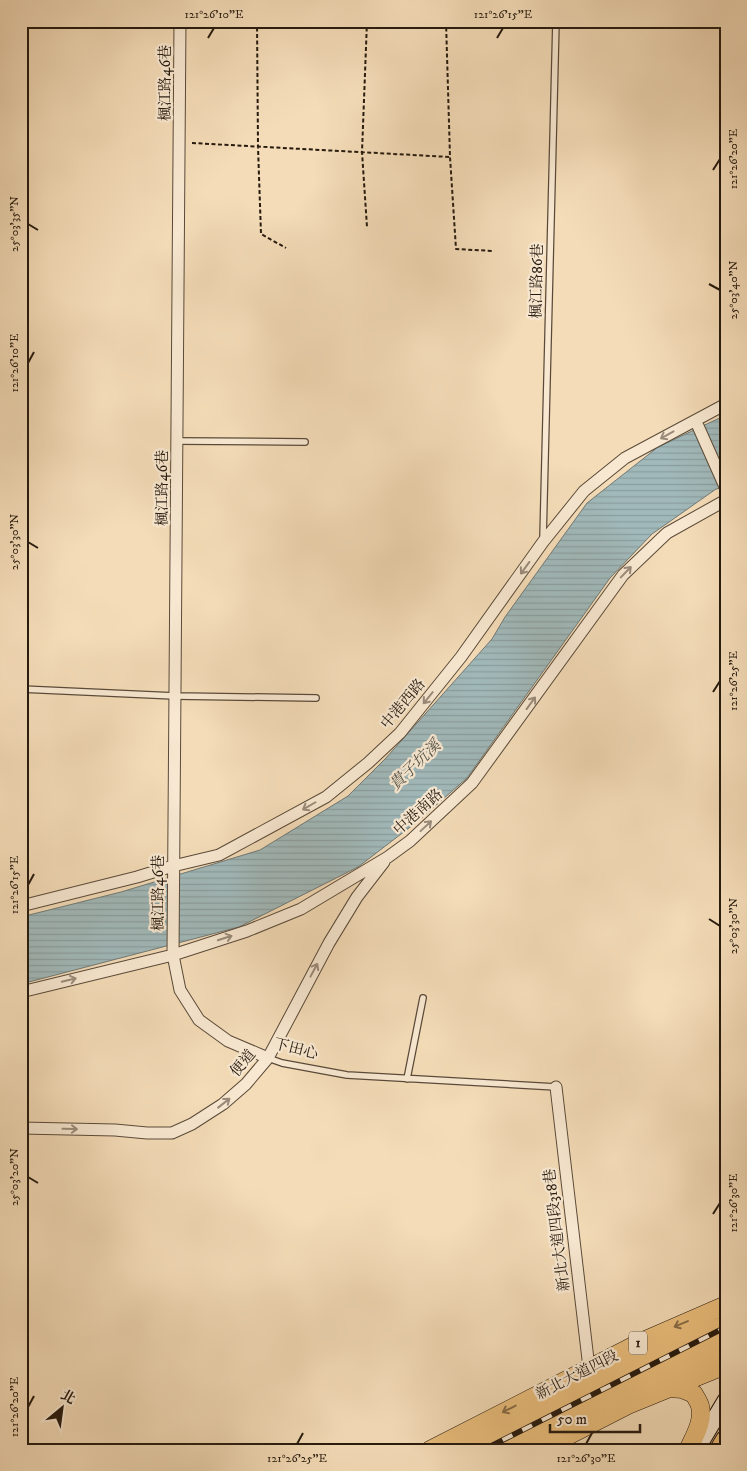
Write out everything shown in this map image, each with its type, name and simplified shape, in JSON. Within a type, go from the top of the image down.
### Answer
[{"type":"highway","name":"1","points":[[459,1450],[645,1358],[690,1338],[726,1326]]},
{"type":"highway","points":[[503,1450],[654,1378],[696,1360],[726,1350]]},
{"type":"highway","points":[[470,1450],[552,1403]]},
{"type":"highway","points":[[514,1450],[566,1420]]},
{"type":"highway","points":[[720,1450],[726,1440]]},
{"type":"main road","name":"新北大道四段","points":[[430,1450],[652,1336],[726,1305]]},
{"type":"main road","name":"新北大道四段","points":[[491,1450],[684,1352],[726,1339]]},
{"type":"main road","points":[[540,1450],[628,1405],[726,1365]]},
{"type":"main road","points":[[669,1388],[682,1389],[694,1394],[700,1406],[700,1419],[696,1434],[688,1450]]},
{"type":"street","name":"楓江路46巷","points":[[173,951],[180,21]]},
{"type":"street","name":"中港西路","points":[[21,906],[173,870],[220,855],[326,797],[368,763],[400,733],[449,672],[543,542],[584,491],[625,458],[697,423],[726,404]]},
{"type":"street","points":[[697,423],[726,489]]},
{"type":"street","name":"中港南路","points":[[21,992],[247,931],[301,909],[410,841],[472,783],[622,575],[667,533],[726,500]]},
{"type":"street","name":"便道","points":[[21,1128],[172,1133],[192,1124],[222,1104],[246,1084],[268,1058],[329,942],[357,897],[388,856]]},
{"type":"street","name":"下田心","points":[[173,951],[180,990],[199,1020],[228,1041],[268,1058]]},
{"type":"street","name":"新北大道四段318巷","points":[[556,1087],[568,1234],[589,1368]]},
{"type":"street","points":[[696,1450],[726,1400]]},
{"type":"lane","name":"楓江路86巷","points":[[543,542],[556,21]]},
{"type":"lane","points":[[178,441],[305,442]]},
{"type":"lane","points":[[21,689],[175,696],[316,698]]},
{"type":"lane","points":[[407,1079],[423,998]]},
{"type":"lane","name":"下田心","points":[[268,1058],[282,1063],[347,1075],[556,1087]]},
{"type":"path","points":[[257,21],[260,234],[286,248]]},
{"type":"path","points":[[367,21],[362,152],[367,227]]},
{"type":"path","points":[[446,21],[450,157],[456,249],[493,251]]},
{"type":"path","points":[[179,143],[450,157]]},
{"type":"water","name":"貴子坑溪","points":[[726,415],[726,487],[716,489],[652,534],[610,578],[467,778],[418,821],[358,867],[239,927],[21,984],[21,917],[121,892],[260,850],[348,796],[385,759],[492,639],[505,617],[587,503],[658,447]]},
{"type":"railway","points":[[483,1450],[726,1327]]}]
